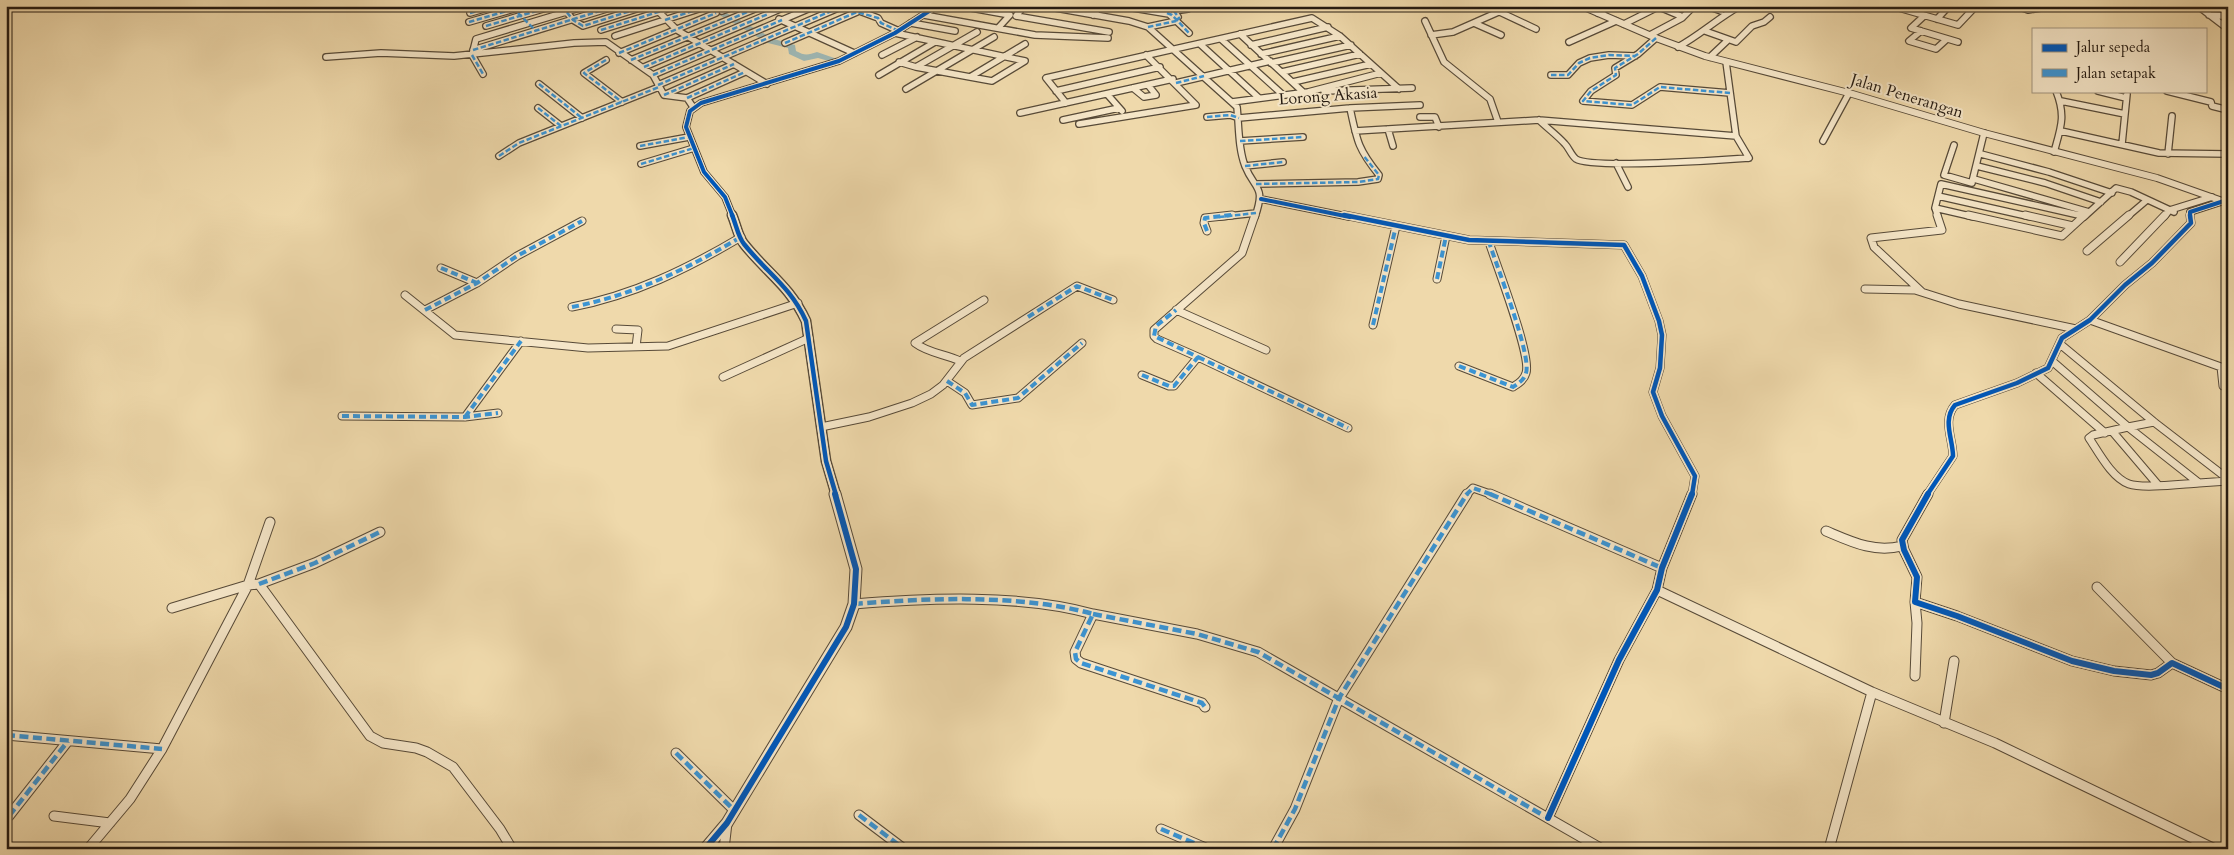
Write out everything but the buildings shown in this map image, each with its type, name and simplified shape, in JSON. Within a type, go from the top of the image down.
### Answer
[{"type":"street","points":[[229,6],[237,6]]},
{"type":"street","points":[[470,14],[494,6]]},
{"type":"street","points":[[469,22],[524,6]]},
{"type":"street","points":[[486,26],[554,6]]},
{"type":"street","points":[[562,6],[572,20],[584,26],[646,6]]},
{"type":"street","points":[[482,74],[472,52],[477,39],[586,6]]},
{"type":"street","points":[[472,52],[616,6]]},
{"type":"street","points":[[652,6],[665,20],[687,37],[767,84]]},
{"type":"street","points":[[601,30],[677,6]]},
{"type":"street","points":[[722,11],[735,6]]},
{"type":"street","points":[[644,67],[787,6]]},
{"type":"street","points":[[653,75],[815,6]]},
{"type":"street","points":[[499,156],[519,143],[622,102],[844,6],[878,18],[881,23],[897,32],[1024,61],[992,81],[899,62]]},
{"type":"street","points":[[705,849],[735,811],[846,627],[854,604],[856,569],[826,460],[806,321],[798,303],[780,279],[748,249],[741,237],[725,197],[704,172],[689,137],[686,121],[693,107],[721,96],[841,61],[897,32],[938,6]]},
{"type":"street","points":[[924,15],[1035,35],[1078,37],[1109,35],[1086,27],[1016,15],[1024,6]]},
{"type":"street","points":[[1044,6],[1132,22],[1148,27],[1171,50],[1204,76],[1237,107],[1240,141],[1245,166],[1256,184],[1261,199],[1242,253],[1156,326],[1154,336],[1348,428]]},
{"type":"street","points":[[1093,15],[1101,6]]},
{"type":"street","points":[[1122,6],[1157,9],[1171,15],[1189,33]]},
{"type":"street","points":[[1176,21],[1179,18],[1174,11],[1188,9],[1190,6]]},
{"type":"street","points":[[1487,6],[1536,29]]},
{"type":"street","points":[[1431,35],[1450,33],[1512,6]]},
{"type":"street","name":"Jalan Penerangan","points":[[1582,6],[1678,47],[1726,62],[1849,93],[1984,133],[2157,178],[2220,200]]},
{"type":"street","points":[[1598,13],[1612,6]]},
{"type":"street","points":[[1624,24],[1657,6],[1683,17]]},
{"type":"street","points":[[1694,6],[1683,17],[1653,37],[1635,56],[1616,67],[1616,75],[1591,91],[1583,100],[1631,105],[1660,87],[1730,93]]},
{"type":"street","points":[[1707,6],[1721,11]]},
{"type":"street","points":[[1678,47],[1706,31],[1719,18],[1740,6]]},
{"type":"street","points":[[1892,6],[1960,24],[1976,6]]},
{"type":"street","points":[[1914,13],[1919,6]]},
{"type":"street","points":[[1937,19],[1949,6]]},
{"type":"street","points":[[2017,6],[2028,10],[2053,6]]},
{"type":"street","points":[[2198,6],[2228,29]]},
{"type":"street","points":[[615,36],[706,7]]},
{"type":"street","points":[[631,60],[757,7],[807,33],[854,53]]},
{"type":"street","points":[[954,20],[963,7],[1010,15],[999,27]]},
{"type":"street","points":[[514,8],[536,31]]},
{"type":"street","points":[[976,24],[988,11]]},
{"type":"street","points":[[785,43],[857,12]]},
{"type":"street","points":[[689,13],[688,18],[698,21]]},
{"type":"street","points":[[631,42],[698,21],[716,13]]},
{"type":"street","points":[[2209,15],[2228,16]]},
{"type":"street","points":[[1924,16],[1911,27],[1958,42]]},
{"type":"street","points":[[1706,31],[1728,40],[1739,41],[1752,26],[1764,22],[1770,17]]},
{"type":"street","points":[[1018,31],[1029,18]]},
{"type":"street","points":[[1066,103],[1046,78],[1312,18],[1340,36],[1399,88]]},
{"type":"street","points":[[1035,35],[1048,20]]},
{"type":"street","points":[[1148,27],[1176,21]]},
{"type":"street","points":[[1425,21],[1434,44],[1444,62],[1490,99],[1498,122]]},
{"type":"street","points":[[1569,42],[1616,21]]},
{"type":"street","points":[[911,23],[955,31]]},
{"type":"street","points":[[1474,23],[1501,35]]},
{"type":"street","points":[[1057,36],[1068,24]]},
{"type":"street","points":[[1078,37],[1086,27]]},
{"type":"street","points":[[1251,45],[1328,27]]},
{"type":"street","points":[[619,53],[675,28]]},
{"type":"street","points":[[1921,31],[1908,42],[1936,49],[1947,39]]},
{"type":"street","points":[[916,67],[977,32]]},
{"type":"street","points":[[1240,34],[1306,92]]},
{"type":"street","points":[[1261,54],[1340,36]]},
{"type":"street","points":[[882,55],[917,37]]},
{"type":"street","points":[[906,88],[939,71],[994,37]]},
{"type":"street","points":[[1221,39],[1282,94]]},
{"type":"street","points":[[1710,57],[1728,40]]},
{"type":"street","points":[[326,57],[381,53],[447,56],[472,52],[606,42],[619,53],[644,67],[653,75],[664,95],[687,98],[745,72]]},
{"type":"street","points":[[879,75],[935,42]]},
{"type":"street","points":[[970,78],[1025,44]]},
{"type":"street","points":[[1200,44],[1259,98]]},
{"type":"street","points":[[1020,114],[1133,88],[1230,71],[1351,45]]},
{"type":"street","points":[[1282,72],[1360,54]]},
{"type":"street","points":[[1551,75],[1568,76],[1580,62],[1598,56],[1619,54],[1635,56]]},
{"type":"street","points":[[1079,124],[1196,105],[1146,55]]},
{"type":"street","points":[[606,60],[584,73],[622,102]]},
{"type":"street","points":[[1539,120],[1566,145],[1576,160],[1616,163],[1749,158],[1736,136],[1726,62]]},
{"type":"street","points":[[664,95],[734,64]]},
{"type":"street","points":[[1293,82],[1372,64]]},
{"type":"street","points":[[1056,91],[1160,67]]},
{"type":"street","points":[[1306,92],[1382,73]]},
{"type":"street","points":[[540,84],[582,118]]},
{"type":"street","points":[[1133,88],[1144,97],[1156,96],[1148,85]]},
{"type":"street","points":[[1232,102],[1306,92],[1412,88]]},
{"type":"street","points":[[2054,152],[2061,131],[2063,108],[2056,92]]},
{"type":"street","points":[[2104,92],[2127,96],[2122,144]]},
{"type":"street","points":[[2171,92],[2211,102],[2212,106],[2228,110]]},
{"type":"street","points":[[1823,141],[1849,93]]},
{"type":"street","points":[[1107,94],[1126,117]]},
{"type":"street","points":[[687,98],[693,107]]},
{"type":"street","points":[[2061,101],[2125,114]]},
{"type":"street","name":"Lorong Akasia","points":[[1207,117],[1230,115],[1239,118],[1350,108],[1420,105]]},
{"type":"street","points":[[538,108],[561,126]]},
{"type":"street","points":[[1063,120],[1119,108]]},
{"type":"street","points":[[1256,184],[1358,182],[1378,179],[1379,175],[1363,155],[1350,108]]},
{"type":"street","points":[[2168,154],[2172,116]]},
{"type":"street","points":[[1420,117],[1435,117],[1439,127]]},
{"type":"street","points":[[1456,118],[1459,126]]},
{"type":"street","points":[[1355,131],[1539,120],[1736,136]]},
{"type":"street","points":[[1388,129],[1393,146]]},
{"type":"street","points":[[2061,131],[2168,154],[2228,154]]},
{"type":"street","points":[[1970,190],[1981,154],[1984,133]]},
{"type":"street","points":[[640,146],[689,137]]},
{"type":"street","points":[[1240,141],[1303,137]]},
{"type":"street","points":[[1954,144],[1944,175],[1973,181],[2086,214]]},
{"type":"street","points":[[641,164],[694,148]]},
{"type":"street","points":[[1981,154],[2049,172],[2112,193]]},
{"type":"street","points":[[1245,166],[1283,162]]},
{"type":"street","points":[[1616,163],[1628,187]]},
{"type":"street","points":[[1976,166],[2045,183],[2101,202]]},
{"type":"street","points":[[1922,292],[1874,247],[1871,238],[1942,230],[1935,208],[1942,184],[2086,214]]},
{"type":"street","points":[[1935,208],[2058,236],[2064,236],[2086,214],[2118,188],[2171,212]]},
{"type":"street","points":[[1938,196],[2073,226]]},
{"type":"street","points":[[1261,199],[1446,236],[1490,242],[1620,244],[1626,246],[1644,283],[1659,321],[1662,335],[1660,368],[1653,392],[1656,405],[1695,476],[1693,492],[1662,568],[1657,590],[1619,660],[1548,818]]},
{"type":"street","points":[[2087,251],[2147,200]]},
{"type":"street","points":[[2120,262],[2171,212],[2190,205],[2220,200]]},
{"type":"street","points":[[1915,676],[1916,572],[1904,554],[1902,540],[1920,507],[1953,456],[1948,417],[1950,408],[2017,383],[2048,368],[2062,338],[2090,320],[2125,285],[2152,263],[2191,223],[2189,215],[2192,210],[2220,200]]},
{"type":"street","points":[[1207,231],[1204,224],[1205,218],[1256,212]]},
{"type":"street","points":[[425,310],[477,282],[517,256],[582,221]]},
{"type":"street","points":[[1373,325],[1396,226]]},
{"type":"street","points":[[1437,278],[1446,236]]},
{"type":"street","points":[[572,307],[644,287],[689,266],[741,237]]},
{"type":"street","points":[[1459,366],[1514,387],[1522,381],[1527,372],[1524,349],[1490,242]]},
{"type":"street","points":[[441,268],[477,282]]},
{"type":"street","points":[[821,427],[862,418],[912,403],[938,390],[947,381],[960,361],[1077,286],[1113,300]]},
{"type":"street","points":[[1865,289],[1911,289],[1959,304],[2076,329]]},
{"type":"street","points":[[406,295],[445,329],[455,335],[588,348],[677,344],[798,303]]},
{"type":"street","points":[[960,361],[939,352],[926,351],[915,343],[984,300]]},
{"type":"street","points":[[1176,310],[1266,350]]},
{"type":"street","points":[[2090,320],[2221,367],[2223,386]]},
{"type":"street","points":[[616,329],[638,330],[636,347]]},
{"type":"street","points":[[723,377],[809,338]]},
{"type":"street","points":[[465,417],[521,341]]},
{"type":"street","points":[[947,381],[965,393],[972,405],[1014,400],[1082,343]]},
{"type":"street","points":[[2060,344],[2228,480]]},
{"type":"street","points":[[1142,375],[1174,386],[1198,357]]},
{"type":"street","points":[[2052,361],[2128,428],[2199,482]]},
{"type":"street","points":[[2036,373],[2108,432],[2158,485]]},
{"type":"street","points":[[342,416],[465,417],[498,413]]},
{"type":"street","points":[[2154,422],[2090,436],[2089,439],[2115,474],[2128,484],[2138,486],[2228,480]]},
{"type":"street","points":[[1273,849],[1294,809],[1339,698],[1472,488],[1662,568]]},
{"type":"street","points":[[88,849],[130,799],[162,749],[248,585],[270,522]]},
{"type":"street","points":[[1826,531],[1875,550],[1885,551],[1902,546]]},
{"type":"street","points":[[172,608],[248,585],[259,584],[315,563],[380,532]]},
{"type":"street","points":[[259,584],[370,736],[383,743],[416,748],[428,752],[453,767],[500,829],[512,849]]},
{"type":"street","points":[[2097,587],[2172,663],[2228,689]]},
{"type":"street","points":[[1657,590],[1872,692],[1995,743],[2215,849]]},
{"type":"street","points":[[854,604],[907,599],[972,598],[1035,604],[1237,644],[1258,652],[1602,849]]},
{"type":"street","points":[[1915,602],[2072,660],[2114,671],[2151,675],[2158,673],[2172,663]]},
{"type":"street","points":[[1093,614],[1075,652],[1076,659],[1080,662],[1202,703],[1205,707]]},
{"type":"street","points":[[1944,723],[1954,661]]},
{"type":"street","points":[[1829,849],[1872,692]]},
{"type":"street","points":[[6,735],[162,749]]},
{"type":"street","points":[[8,816],[68,741]]},
{"type":"street","points":[[676,753],[735,811]]},
{"type":"street","points":[[2228,810],[2228,824]]},
{"type":"street","points":[[859,815],[904,849]]},
{"type":"street","points":[[54,816],[110,823]]},
{"type":"street","points":[[724,849],[727,823]]},
{"type":"street","points":[[1161,829],[1208,849]]},
{"type":"waterway","points":[[708,6],[771,41],[792,47],[792,52],[801,57],[811,58],[817,55],[836,60]]},
{"type":"marked path","points":[[470,13],[494,6]]},
{"type":"marked path","points":[[469,22],[524,6]]},
{"type":"marked path","points":[[486,26],[553,6]]},
{"type":"marked path","points":[[562,6],[573,20],[583,26],[646,6]]},
{"type":"marked path","points":[[473,50],[616,6]]},
{"type":"marked path","points":[[601,30],[677,6]]},
{"type":"marked path","points":[[665,20],[708,6]]},
{"type":"marked path","points":[[722,11],[735,6]]},
{"type":"marked path","points":[[631,60],[762,6]]},
{"type":"marked path","points":[[658,85],[843,6]]},
{"type":"marked path","points":[[1176,21],[1179,18],[1174,11],[1188,9],[1190,6]]},
{"type":"marked path","points":[[785,43],[857,12],[878,18],[881,23],[899,31]]},
{"type":"marked path","points":[[518,13],[536,31]]},
{"type":"marked path","points":[[619,53],[716,13]]},
{"type":"marked path","points":[[1167,13],[1172,15],[1189,33]]},
{"type":"marked path","points":[[644,67],[768,14]]},
{"type":"marked path","points":[[653,75],[782,20]]},
{"type":"marked path","points":[[1148,27],[1176,21]]},
{"type":"marked path","points":[[1656,38],[1638,54],[1615,68],[1616,75],[1591,91],[1583,101],[1632,105],[1654,89],[1660,87],[1730,93]]},
{"type":"marked path","points":[[472,55],[483,74]]},
{"type":"marked path","points":[[1551,75],[1568,75],[1579,63],[1597,56],[1635,56]]},
{"type":"marked path","points":[[606,60],[584,73],[622,102]]},
{"type":"marked path","points":[[664,95],[734,64]]},
{"type":"marked path","points":[[687,98],[745,72]]},
{"type":"marked path","points":[[1176,83],[1204,76]]},
{"type":"marked path","points":[[539,84],[582,118]]},
{"type":"marked path","points":[[499,156],[519,143],[659,87]]},
{"type":"marked path","points":[[538,108],[561,126]]},
{"type":"marked path","points":[[1207,117],[1230,115],[1239,118]]},
{"type":"marked path","points":[[640,146],[689,137]]},
{"type":"marked path","points":[[1240,141],[1303,137]]},
{"type":"marked path","points":[[641,164],[694,148]]},
{"type":"marked path","points":[[1256,184],[1358,182],[1378,179],[1379,175],[1363,155]]},
{"type":"marked path","points":[[1245,166],[1283,162]]},
{"type":"marked path","points":[[1207,231],[1204,223],[1205,218],[1256,213]]},
{"type":"marked path","points":[[425,310],[477,283],[517,256],[582,221]]},
{"type":"marked path","points":[[1373,325],[1396,226]]},
{"type":"marked path","points":[[1437,279],[1446,236]]},
{"type":"marked path","points":[[572,307],[595,303],[639,289],[701,260],[741,237]]},
{"type":"marked path","points":[[1459,366],[1513,387],[1522,381],[1527,372],[1524,349],[1489,242]]},
{"type":"marked path","points":[[441,268],[477,283]]},
{"type":"marked path","points":[[1028,317],[1077,286],[1113,300]]},
{"type":"marked path","points":[[1142,375],[1169,386],[1174,386],[1198,357],[1154,336],[1156,326],[1176,310]]},
{"type":"marked path","points":[[465,417],[521,341]]},
{"type":"marked path","points":[[947,381],[965,393],[972,405],[1018,398],[1082,343]]},
{"type":"marked path","points":[[1198,357],[1348,428]]},
{"type":"marked path","points":[[342,416],[465,417],[498,413]]},
{"type":"marked path","points":[[1273,849],[1295,809],[1339,698],[1469,491],[1473,488],[1662,568]]},
{"type":"marked path","points":[[259,584],[315,563],[380,532]]},
{"type":"marked path","points":[[854,604],[959,599],[1058,607],[1093,614],[1075,652],[1076,659],[1081,663],[1202,703],[1205,707]]},
{"type":"marked path","points":[[1093,614],[1197,634],[1258,652],[1548,818],[1549,816]]},
{"type":"marked path","points":[[6,735],[162,749]]},
{"type":"marked path","points":[[9,816],[68,741]]},
{"type":"marked path","points":[[676,753],[735,811]]},
{"type":"marked path","points":[[859,815],[904,849]]},
{"type":"marked path","points":[[1161,829],[1208,849]]},
{"type":"cycle path","points":[[705,849],[727,823],[846,627],[854,604],[856,569],[826,461],[806,321],[798,303],[779,279],[743,243],[725,197],[704,172],[698,160],[686,127],[686,121],[690,111],[701,103],[839,61],[895,33],[937,6]]},
{"type":"cycle path","points":[[1261,199],[1469,240],[1624,245],[1642,276],[1659,321],[1662,335],[1660,368],[1653,392],[1662,416],[1695,476],[1693,492],[1662,568],[1657,590],[1619,660],[1548,818]]},
{"type":"cycle path","points":[[2224,201],[2190,212],[2191,223],[2152,263],[2125,285],[2090,320],[2062,338],[2048,368],[2017,383],[1955,405],[1951,410],[1948,422],[1953,456],[1920,507],[1902,540],[1902,545],[1917,577],[1915,602],[1957,616],[2072,661],[2114,671],[2151,675],[2158,673],[2172,663],[2228,689]]}]
